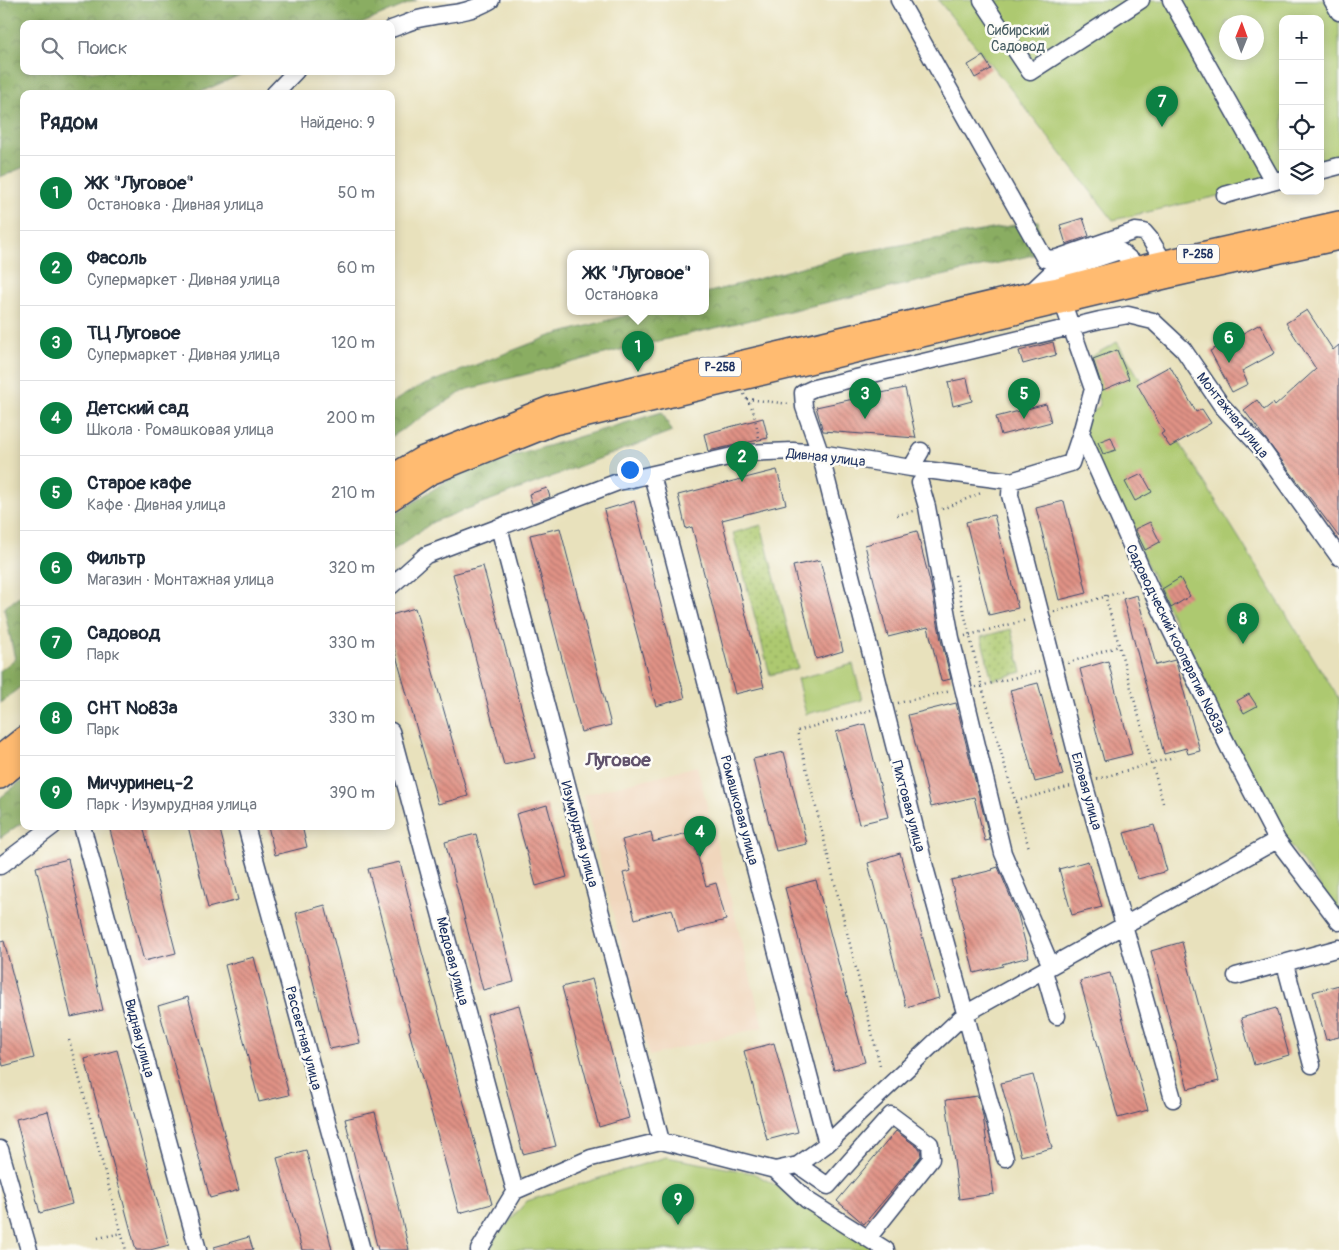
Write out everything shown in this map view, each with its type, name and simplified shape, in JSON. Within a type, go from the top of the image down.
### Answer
[{"type":"main road","name":"Р-258","points":[[395,474],[421,458],[550,407],[1030,294],[1054,281],[1139,268],[1339,222]]},
{"type":"main road","points":[[395,497],[430,474],[554,424],[1054,281],[1303,247],[1339,239]]},
{"type":"main road","points":[[0,756],[20,740]]},
{"type":"main road","points":[[0,778],[20,762]]},
{"type":"street","points":[[395,28],[418,20],[457,14],[479,7],[491,0]]},
{"type":"street","name":"Дивная улица","points":[[395,582],[426,555],[618,482],[746,453],[793,451],[820,453],[911,468],[1011,481],[1071,463],[1093,389],[1054,281],[899,0]]},
{"type":"street","points":[[982,0],[1030,72],[1141,0]]},
{"type":"street","points":[[1171,0],[1278,180],[1225,195]]},
{"type":"street","points":[[1332,0],[1339,12]]},
{"type":"street","points":[[278,90],[292,75]]},
{"type":"street","points":[[1324,170],[1339,166]]},
{"type":"street","points":[[1054,281],[1057,258],[1135,232],[1144,232],[1164,262]]},
{"type":"street","points":[[1303,247],[1339,250]]},
{"type":"street","name":"Монтажная улица","points":[[804,407],[804,393],[814,388],[1128,315],[1153,321],[1183,350],[1222,406],[1261,448],[1339,557]]},
{"type":"street","name":"Пихтовая улица","points":[[804,407],[844,526],[883,707],[1005,1158]]},
{"type":"street","name":"Садоводческий кооператив №83а","points":[[1081,434],[1150,588],[1277,840],[1339,922]]},
{"type":"street","points":[[911,468],[921,451]]},
{"type":"street","name":"Ромашковая улица","points":[[652,475],[827,1144]]},
{"type":"street","name":"Еловая улица","points":[[1011,481],[1010,495],[1040,616],[1084,783],[1173,1099]]},
{"type":"street","points":[[920,483],[927,507],[951,638],[1004,854],[1048,969],[1057,1016]]},
{"type":"street","name":"Изумрудная улица","points":[[499,527],[661,1141]]},
{"type":"street","name":"Медовая улица","points":[[395,745],[515,1191]]},
{"type":"street","points":[[0,866],[48,830]]},
{"type":"street","name":"Видная улица","points":[[83,830],[198,1250]]},
{"type":"street","name":"Рассветная улица","points":[[247,830],[362,1250]]},
{"type":"street","points":[[479,1250],[515,1191],[591,1158],[661,1141],[775,1170],[798,1166],[827,1144],[965,1014],[1277,840]]},
{"type":"street","points":[[1236,976],[1339,948]]},
{"type":"street","points":[[1285,964],[1312,1065]]},
{"type":"street","points":[[798,1166],[828,1186],[891,1115],[930,1144],[931,1159],[868,1238]]},
{"type":"street","points":[[0,1149],[29,1250]]},
{"type":"street","points":[[775,1170],[807,1200],[886,1250]]},
{"type":"path","points":[[744,393],[752,410],[758,432]]},
{"type":"path","points":[[747,399],[804,407]]},
{"type":"path","points":[[939,510],[981,493]]},
{"type":"path","points":[[954,568],[982,687],[1029,848]]},
{"type":"path","points":[[1105,595],[1163,803]]},
{"type":"path","points":[[880,1065],[797,731],[938,693]]},
{"type":"path","points":[[69,1040],[126,1250]]},
{"type":"path","points":[[98,1238],[122,1233]]},
{"type":"shaded area","points":[[697,766],[763,1027],[649,1056],[583,795]]},
{"type":"green space","points":[[0,0],[417,0],[370,20],[20,20],[20,75],[240,75],[205,90],[20,90],[20,169],[0,177]]},
{"type":"green space","name":"Сибирский Садовод","points":[[938,0],[1339,0],[1339,168],[1324,171],[1324,15],[1279,15],[1279,182],[1113,220]]},
{"type":"green space","points":[[1038,221],[1042,253],[624,349],[465,390],[395,434],[395,401],[416,388],[550,336],[627,315],[709,315],[709,292],[849,254]]},
{"type":"green space","points":[[1117,342],[1339,699],[1339,912],[1285,838],[1234,746],[1080,425],[1100,405],[1085,360]]},
{"type":"green space","points":[[662,412],[672,431],[433,522],[395,549],[395,514],[460,472]]},
{"type":"green space","points":[[761,525],[798,668],[770,675],[733,533]]},
{"type":"green space","points":[[20,596],[20,687],[0,703],[0,671],[15,659],[4,608]]},
{"type":"green space","points":[[1011,629],[1022,672],[992,680],[981,637]]},
{"type":"green space","points":[[853,664],[862,700],[806,714],[797,679]]},
{"type":"green space","points":[[20,782],[20,824],[0,838],[0,798]]},
{"type":"green space","points":[[666,1157],[753,1173],[897,1250],[484,1250],[527,1201]]},
{"type":"building","points":[[983,56],[991,69],[975,78],[968,65]]},
{"type":"building","points":[[1083,218],[1089,236],[1066,244],[1060,225]]},
{"type":"building","points":[[1307,310],[1333,350],[1339,345],[1339,537],[1244,410],[1257,400],[1264,410],[1273,403],[1275,406],[1316,369],[1286,323]]},
{"type":"building","points":[[1260,324],[1275,353],[1242,371],[1248,384],[1232,392],[1210,351]]},
{"type":"building","points":[[1053,342],[1056,355],[1023,364],[1019,351]]},
{"type":"building","points":[[1117,350],[1129,379],[1103,390],[1093,359]]},
{"type":"building","points":[[1170,366],[1196,412],[1202,409],[1211,423],[1170,447],[1161,434],[1164,432],[1137,384]]},
{"type":"building","points":[[967,378],[972,401],[953,406],[948,382]]},
{"type":"building","points":[[905,388],[916,438],[823,431],[816,407]]},
{"type":"building","points":[[1046,404],[1051,422],[1001,435],[996,417]]},
{"type":"building","points":[[763,418],[768,438],[708,451],[704,434]]},
{"type":"building","points":[[1111,437],[1116,450],[1103,454],[1098,442]]},
{"type":"building","points":[[777,470],[786,504],[722,520],[764,687],[735,694],[692,527],[686,529],[678,495]]},
{"type":"building","points":[[1142,474],[1152,492],[1135,501],[1125,482]]},
{"type":"building","points":[[547,488],[550,497],[532,504],[529,494]]},
{"type":"building","points":[[634,501],[685,698],[656,706],[604,510]]},
{"type":"building","points":[[1064,501],[1087,593],[1059,600],[1036,508]]},
{"type":"building","points":[[994,515],[1018,608],[989,615],[966,522]]},
{"type":"building","points":[[1150,522],[1160,542],[1145,550],[1135,529]]},
{"type":"building","points":[[560,528],[611,725],[581,732],[530,535]]},
{"type":"building","points":[[917,531],[951,679],[941,681],[928,627],[888,637],[865,545]]},
{"type":"building","points":[[820,560],[843,651],[816,659],[793,566]]},
{"type":"building","points":[[483,566],[535,758],[504,765],[453,574]]},
{"type":"building","points":[[1180,578],[1190,596],[1171,608],[1162,589]]},
{"type":"building","points":[[1137,595],[1156,665],[1175,660],[1200,751],[1188,754],[1186,748],[1164,754],[1123,599]]},
{"type":"building","points":[[415,608],[468,796],[438,804],[395,652],[395,614]]},
{"type":"building","points":[[1108,661],[1132,754],[1104,761],[1080,669]]},
{"type":"building","points":[[1038,683],[1063,775],[1035,782],[1010,690]]},
{"type":"building","points":[[1249,694],[1257,706],[1244,713],[1237,701]]},
{"type":"building","points":[[956,703],[990,840],[985,841],[974,797],[931,807],[908,715]]},
{"type":"building","points":[[865,724],[888,817],[859,824],[836,732]]},
{"type":"building","points":[[784,752],[807,844],[776,851],[753,759]]},
{"type":"building","points":[[547,805],[567,877],[536,886],[516,814]]},
{"type":"building","points":[[1154,825],[1167,871],[1138,879],[1124,833]]},
{"type":"building","points":[[110,830],[144,830],[176,953],[144,961]]},
{"type":"building","points":[[189,830],[220,830],[238,900],[208,908]]},
{"type":"building","points":[[269,830],[303,830],[307,847],[275,855]]},
{"type":"building","points":[[651,832],[653,842],[691,832],[706,886],[716,883],[726,920],[678,932],[672,909],[635,919],[623,873],[631,871],[622,840]]},
{"type":"building","points":[[476,834],[514,982],[483,990],[445,842]]},
{"type":"building","points":[[900,853],[939,998],[906,1007],[868,863]]},
{"type":"building","points":[[68,859],[103,1010],[71,1017],[36,867]]},
{"type":"building","points":[[1088,861],[1102,907],[1072,915],[1059,869]]},
{"type":"building","points":[[400,862],[422,952],[492,1204],[459,1213],[409,1031],[411,1030],[368,869]]},
{"type":"building","points":[[998,867],[1018,915],[1029,957],[974,973],[951,880],[993,870]]},
{"type":"building","points":[[816,880],[865,1062],[834,1070],[785,888]]},
{"type":"building","points":[[325,905],[360,1043],[330,1049],[296,913]]},
{"type":"building","points":[[4,941],[34,1058],[3,1066],[0,1054],[0,942]]},
{"type":"building","points":[[1182,942],[1219,1081],[1188,1089],[1151,951]]},
{"type":"building","points":[[254,957],[289,1095],[259,1102],[225,965]]},
{"type":"building","points":[[1110,973],[1148,1110],[1118,1118],[1080,981]]},
{"type":"building","points":[[592,979],[629,1118],[599,1127],[562,987]]},
{"type":"building","points":[[1339,985],[1339,1037],[1326,1040],[1313,992]]},
{"type":"building","points":[[188,997],[239,1190],[210,1198],[158,1006]]},
{"type":"building","points":[[519,1005],[556,1146],[523,1154],[487,1014]]},
{"type":"building","points":[[1276,1008],[1289,1055],[1254,1065],[1241,1018]]},
{"type":"building","points":[[774,1043],[798,1132],[767,1140],[744,1051]]},
{"type":"building","points":[[117,1050],[169,1245],[150,1250],[136,1250],[85,1059]]},
{"type":"building","points":[[1033,1075],[1052,1148],[1021,1156],[1001,1083]]},
{"type":"building","points":[[978,1096],[983,1116],[994,1194],[959,1199],[946,1100]]},
{"type":"building","points":[[48,1111],[72,1204],[40,1213],[16,1119]]},
{"type":"building","points":[[375,1112],[409,1250],[378,1250],[345,1119]]},
{"type":"building","points":[[896,1131],[920,1149],[921,1156],[864,1224],[837,1201]]},
{"type":"building","points":[[306,1150],[332,1250],[302,1250],[277,1158]]},
{"type":"building","points":[[249,1237],[253,1250],[214,1250],[214,1247]]},
{"type":"place","name":"Садовод","points":[[1162,127]]},
{"type":"place","name":"Фильтр","points":[[1229,363]]},
{"type":"place","name":"ЖК \"Луговое\"","points":[[638,372]]},
{"type":"place","name":"ТЦ Луговое","points":[[865,419]]},
{"type":"place","name":"Старое кафе","points":[[1024,419]]},
{"type":"place","name":"Фасоль","points":[[742,482]]},
{"type":"place","name":"СНТ №83а","points":[[1243,644]]},
{"type":"place","name":"Детский сад","points":[[700,857]]},
{"type":"place","name":"Мичуринец-2","points":[[678,1225]]},
{"type":"district","name":"Луговое","points":[[618,759]]}]
